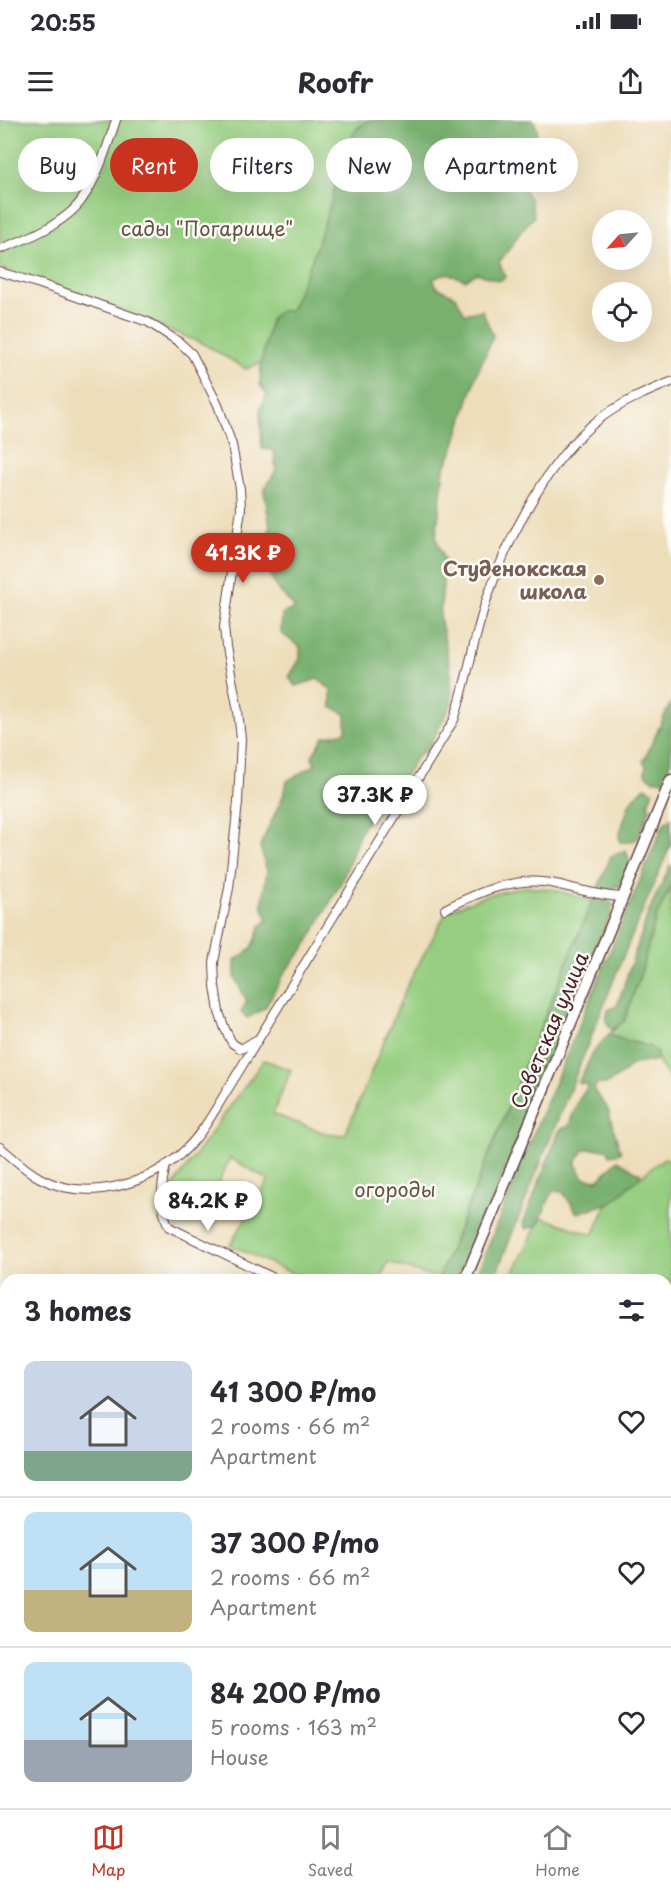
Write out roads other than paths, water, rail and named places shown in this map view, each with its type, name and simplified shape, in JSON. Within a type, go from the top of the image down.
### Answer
[{"type":"street","points":[[0,249],[36,235],[83,199],[98,169],[116,120]]},
{"type":"street","points":[[0,272],[148,322],[179,342],[192,354],[204,376],[218,405],[232,445],[241,509],[224,627],[238,711],[241,749],[229,888],[214,962],[215,986],[219,1012],[232,1043],[242,1049],[259,1038]]},
{"type":"street","points":[[0,1147],[40,1178],[72,1189],[114,1187],[135,1182],[166,1165],[187,1148],[205,1126],[454,720],[463,695],[489,592],[507,549],[545,480],[562,456],[597,421],[616,408],[671,382]]},
{"type":"street","name":"Советская улица","points":[[467,1274],[623,897],[668,797],[671,780]]},
{"type":"street","points":[[445,909],[498,886],[520,882],[549,883],[584,892],[623,897]]},
{"type":"street","points":[[166,1165],[162,1182],[162,1200],[164,1217],[169,1227],[266,1274]]},
{"type":"place","name":"Студенокская школа","points":[[599,580]]},
{"type":"park label","name":"сады \"Погарище\"","points":[[207,228]]},
{"type":"park label","name":"огороды","points":[[395,1189]]}]
